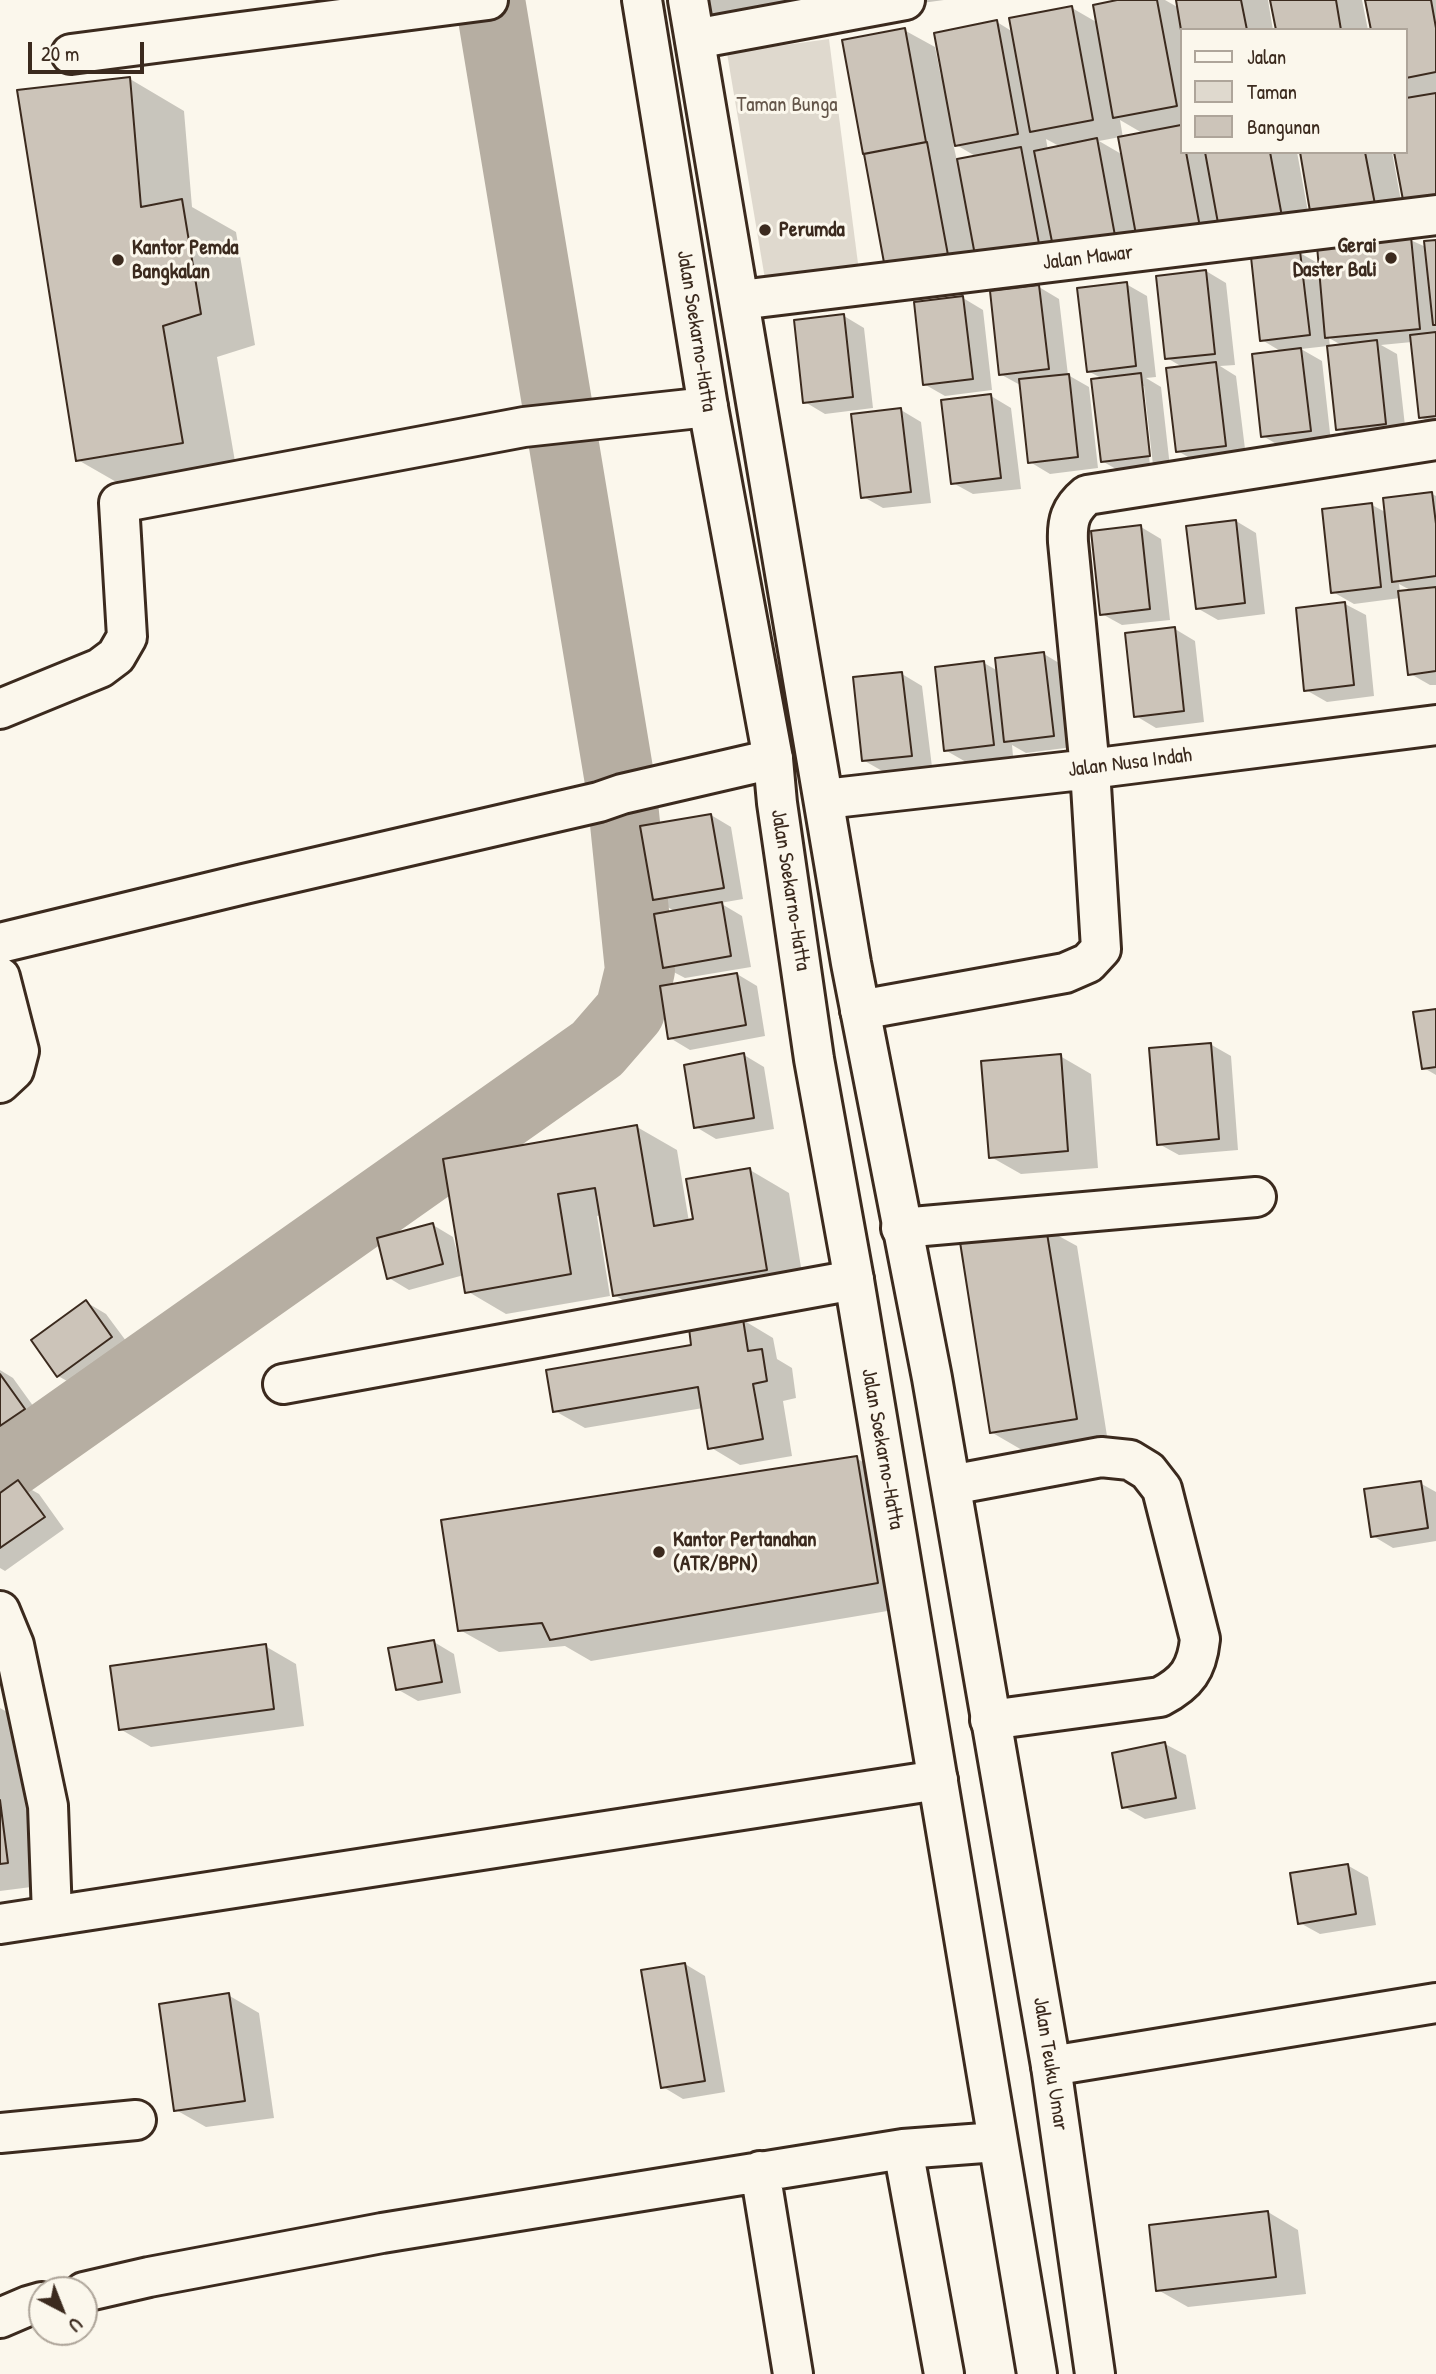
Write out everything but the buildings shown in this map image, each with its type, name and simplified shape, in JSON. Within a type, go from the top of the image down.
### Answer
[{"type":"street","points":[[71,54],[488,0]]},
{"type":"street","name":"Jalan Soekarno-Hatta","points":[[642,0],[708,407],[773,759],[814,1059],[938,1780]]},
{"type":"street","points":[[688,0],[851,963],[932,1378],[993,1737],[1160,1697],[1176,1689],[1191,1672],[1198,1658],[1200,1639],[1162,1489],[1148,1471],[1130,1460],[1101,1457],[951,1485]]},
{"type":"street","points":[[695,39],[905,0]]},
{"type":"street","name":"Jalan Mawar","points":[[740,300],[1436,215]]},
{"type":"street","points":[[0,709],[100,668],[116,656],[127,637],[119,503],[524,428],[708,407]]},
{"type":"street","points":[[860,1010],[1065,973],[1088,963],[1097,955],[1102,942],[1090,769],[1067,526],[1076,504],[1087,495],[1436,440]]},
{"type":"street","name":"Jalan Nusa Indah","points":[[825,799],[1436,725]]},
{"type":"street","points":[[0,943],[773,759]]},
{"type":"street","points":[[803,971],[851,963]]},
{"type":"street","points":[[0,977],[19,1051],[14,1070],[0,1083]]},
{"type":"street","points":[[814,1059],[868,1049]]},
{"type":"street","points":[[901,1228],[1256,1197]]},
{"type":"street","points":[[283,1384],[854,1280]]},
{"type":"street","points":[[0,1611],[14,1645],[48,1806],[52,1915]]},
{"type":"street","name":"Jalan Teuku Umar","points":[[993,1737],[1051,2066],[1095,2374]]},
{"type":"street","points":[[0,1924],[938,1780],[1037,2374]]},
{"type":"street","points":[[1051,2066],[1436,2003]]},
{"type":"street","points":[[0,2133],[136,2120]]},
{"type":"street","points":[[98,2289],[368,2235],[760,2171],[903,2149],[997,2142]]},
{"type":"street","points":[[903,2149],[943,2374]]},
{"type":"street","points":[[760,2171],[793,2374]]},
{"type":"street","points":[[0,2318],[28,2306]]},
{"type":"green space","name":"Taman Bunga","points":[[829,39],[860,279],[767,291],[727,53]]},
{"type":"waterway","points":[[0,1470],[597,1049],[630,1011],[640,970],[622,794],[490,0]]},
{"type":"place","name":"Perumda","points":[[765,230]]},
{"type":"place","name":"Gerai Daster Bali","points":[[1391,258]]},
{"type":"place","name":"Kantor Pemda Bangkalan","points":[[118,260]]},
{"type":"place","name":"Kantor Pertanahan (ATR/BPN)","points":[[659,1552]]}]
